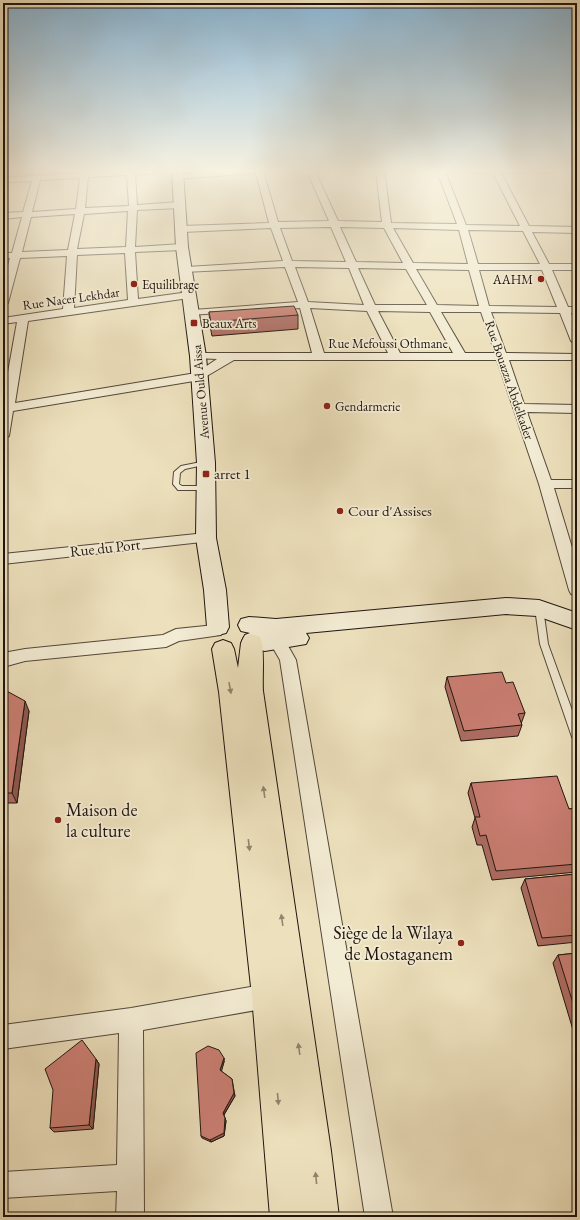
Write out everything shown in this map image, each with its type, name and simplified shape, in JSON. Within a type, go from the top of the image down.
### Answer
[{"type":"highway","points":[[238,635],[231,692],[268,996],[289,1217]]},
{"type":"highway","points":[[238,635],[250,667],[252,699],[313,1151],[320,1217]]},
{"type":"main road","name":"Avenue Ould Aissa","points":[[182,229],[182,247],[187,270],[200,376],[206,463],[206,538],[215,590],[238,635]]},
{"type":"main road","points":[[238,635],[276,627],[506,606],[540,616],[577,622]]},
{"type":"main road","points":[[238,635],[540,616],[577,635]]},
{"type":"street","points":[[3,303],[24,228]]},
{"type":"street","points":[[68,312],[72,253],[77,228]]},
{"type":"street","points":[[132,228],[130,250],[133,303]]},
{"type":"street","points":[[182,229],[207,228]]},
{"type":"street","points":[[275,228],[287,264],[304,305],[319,356]]},
{"type":"street","points":[[337,228],[372,308],[396,357]]},
{"type":"street","points":[[388,228],[461,357]]},
{"type":"street","points":[[463,228],[527,228],[577,231]]},
{"type":"street","name":"Rue Bouazza Abdelkader","points":[[463,228],[485,310],[546,484],[577,590]]},
{"type":"street","points":[[527,228],[546,266],[577,341]]},
{"type":"street","points":[[3,256],[182,247]]},
{"type":"street","points":[[187,270],[287,264],[577,267]]},
{"type":"street","name":"Rue Nacer Lekhdar","points":[[3,321],[189,295]]},
{"type":"street","points":[[193,313],[304,305],[372,308],[577,310]]},
{"type":"street","points":[[3,436],[5,409],[23,318]]},
{"type":"street","name":"Rue Mefoussi Othmane","points":[[198,356],[577,357]]},
{"type":"street","points":[[5,409],[200,376],[211,367],[234,356]]},
{"type":"street","points":[[519,408],[577,409]]},
{"type":"street","points":[[546,484],[577,484]]},
{"type":"street","name":"Rue du Port","points":[[3,559],[206,538]]},
{"type":"street","points":[[3,660],[25,655],[166,641],[175,644],[238,635],[288,660],[379,1217]]},
{"type":"street","points":[[3,1038],[131,1020],[268,996]]},
{"type":"street","points":[[130,1217],[131,1020]]},
{"type":"street","points":[[3,1185],[130,1177]]},
{"type":"lane","points":[[206,463],[183,467],[177,472],[176,484],[180,488],[206,488]]},
{"type":"lane","points":[[540,616],[544,644],[577,737]]},
{"type":"building","points":[[294,306],[298,315],[211,322],[209,312]]},
{"type":"building","points":[[502,672],[506,683],[513,682],[525,713],[518,714],[522,725],[464,731],[447,677]]},
{"type":"building","points":[[3,689],[25,701],[12,793],[3,793]]},
{"type":"building","points":[[557,776],[569,809],[577,808],[577,864],[496,871],[486,835],[480,836],[475,817],[480,817],[471,783]]},
{"type":"building","points":[[577,874],[577,935],[542,938],[525,879]]},
{"type":"building","points":[[577,953],[577,1016],[558,955]]},
{"type":"building","points":[[82,1040],[96,1059],[89,1125],[50,1128],[53,1090],[45,1069]]},
{"type":"building","points":[[208,1046],[219,1050],[224,1058],[220,1070],[232,1079],[234,1093],[223,1113],[225,1118],[224,1133],[210,1140],[201,1136],[196,1053]]},
{"type":"place","name":"AAHM","points":[[541,279]]},
{"type":"place","name":"Equilibrage","points":[[134,284]]},
{"type":"place","name":"Beaux Arts","points":[[194,323]]},
{"type":"place","name":"Gendarmerie","points":[[327,406]]},
{"type":"place","name":"arret 1","points":[[206,474]]},
{"type":"place","name":"Cour d'Assises","points":[[340,511]]},
{"type":"place","name":"Maison de la culture","points":[[58,820]]},
{"type":"place","name":"Siège de la Wilaya de Mostaganem","points":[[461,943]]}]
